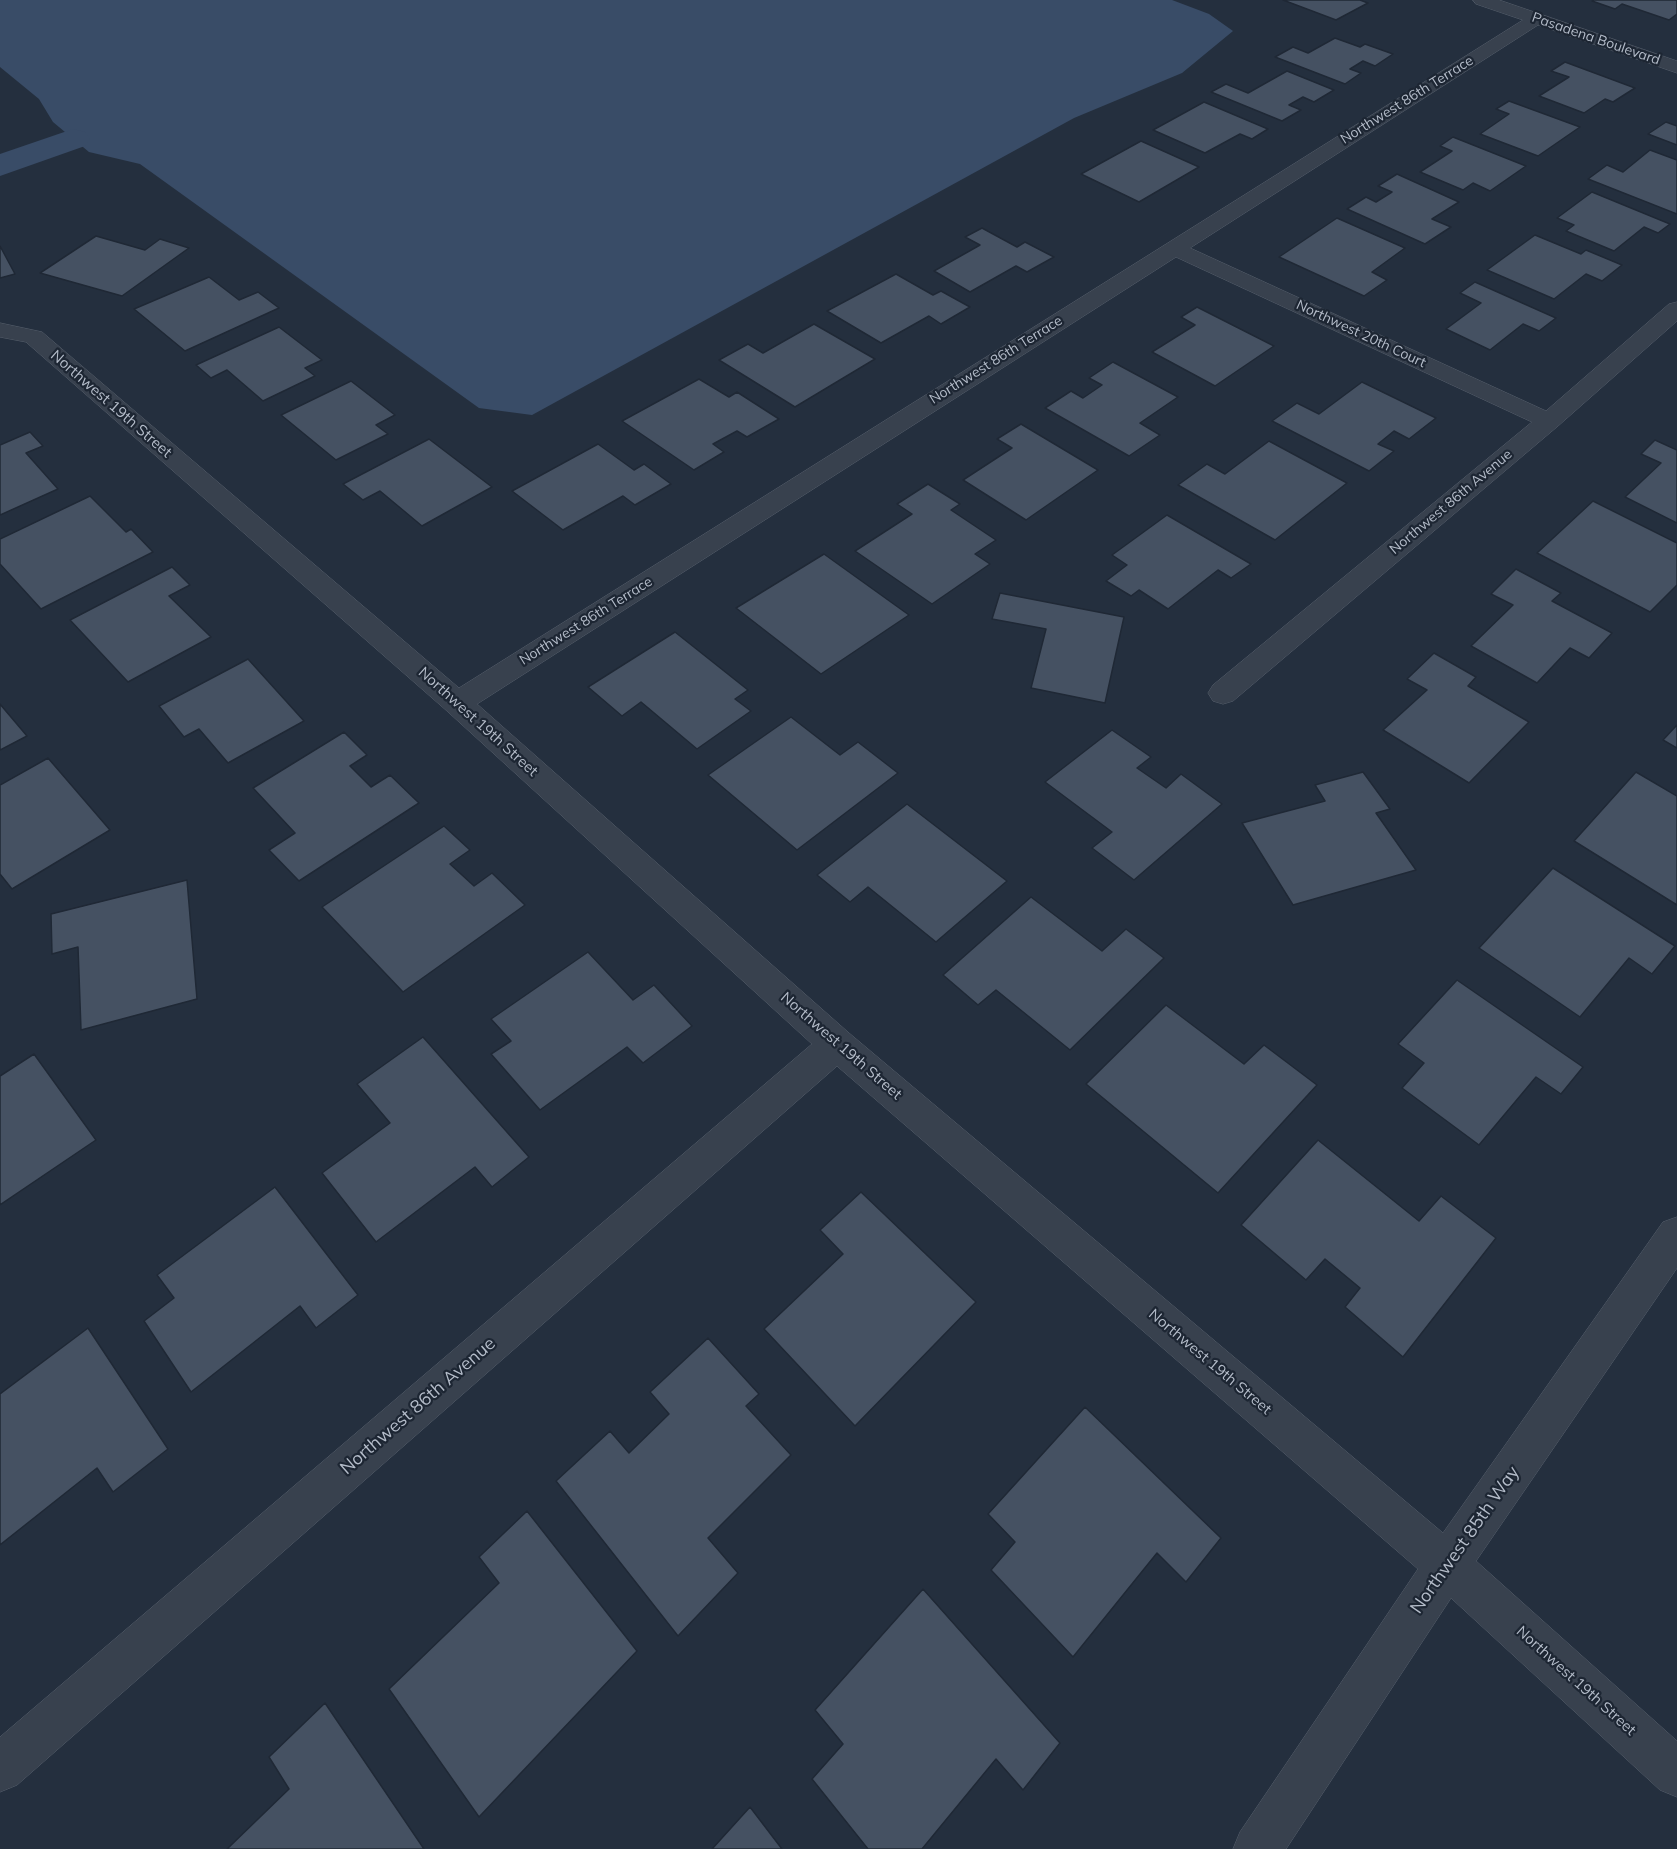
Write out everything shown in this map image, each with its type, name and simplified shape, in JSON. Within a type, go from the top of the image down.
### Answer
[{"type":"street","name":"Pasadena Boulevard","points":[[1482,0],[1677,67]]},
{"type":"street","name":"Northwest 86th Terrace","points":[[457,703],[1536,18]]},
{"type":"street","name":"Northwest 20th Court","points":[[1173,248],[1549,421]]},
{"type":"street","name":"Northwest 86th Avenue","points":[[1223,693],[1549,421],[1677,309]]},
{"type":"street","name":"Northwest 19th Street","points":[[0,330],[34,337],[457,703],[837,1044],[1447,1564],[1677,1773]]},
{"type":"street","name":"Northwest 86th Avenue","points":[[0,1768],[837,1044]]},
{"type":"street","name":"Northwest 85th Way","points":[[1257,1849],[1447,1564],[1677,1235]]},
{"type":"water","points":[[0,0],[1172,0],[1209,14],[1233,31],[1182,73],[1074,118],[532,415],[479,408],[140,164],[89,152],[53,122],[39,99],[0,67]]},
{"type":"building","points":[[1283,0],[1360,0],[1368,3],[1336,20]]},
{"type":"building","points":[[1677,0],[1677,14],[1669,20],[1622,4],[1615,9],[1592,1]]},
{"type":"building","points":[[1335,38],[1360,47],[1365,44],[1393,54],[1375,66],[1363,61],[1350,69],[1361,73],[1345,84],[1275,57],[1293,47],[1308,53]]},
{"type":"building","points":[[1565,62],[1635,88],[1613,102],[1605,99],[1584,113],[1539,96],[1569,77],[1551,71]]},
{"type":"building","points":[[1287,71],[1334,90],[1314,102],[1303,97],[1289,105],[1301,110],[1282,121],[1211,92],[1226,84],[1248,93]]},
{"type":"building","points":[[1509,101],[1580,127],[1538,156],[1480,134],[1509,114],[1496,109]]},
{"type":"building","points":[[1204,102],[1268,129],[1252,139],[1240,134],[1205,153],[1153,130]]},
{"type":"building","points":[[1666,122],[1677,126],[1677,145],[1648,134]]},
{"type":"building","points":[[1453,137],[1526,166],[1490,191],[1473,183],[1463,190],[1420,172],[1452,151],[1440,146]]},
{"type":"building","points":[[1141,141],[1199,167],[1139,202],[1081,174]]},
{"type":"building","points":[[1650,150],[1677,160],[1677,214],[1588,179],[1607,165],[1623,172]]},
{"type":"building","points":[[1397,174],[1459,202],[1432,219],[1451,227],[1425,244],[1347,209],[1366,197],[1376,202],[1392,192],[1378,186]]},
{"type":"building","points":[[1592,192],[1670,224],[1658,233],[1644,227],[1614,251],[1566,231],[1574,225],[1557,218]]},
{"type":"building","points":[[1337,218],[1405,248],[1372,272],[1387,280],[1364,296],[1279,257]]},
{"type":"building","points":[[982,228],[1017,247],[1025,242],[1054,257],[1027,272],[1016,266],[970,292],[934,271],[980,245],[965,237]]},
{"type":"building","points":[[1535,235],[1581,254],[1586,250],[1622,265],[1602,281],[1586,274],[1554,299],[1487,270]]},
{"type":"building","points":[[96,236],[145,250],[160,239],[189,248],[122,296],[40,273]]},
{"type":"building","points":[[0,246],[15,274],[0,278]]},
{"type":"building","points":[[896,274],[933,295],[941,291],[970,307],[941,324],[929,316],[881,343],[827,311]]},
{"type":"building","points":[[209,277],[239,300],[258,292],[279,308],[185,351],[134,309]]},
{"type":"building","points":[[1475,282],[1556,318],[1539,331],[1523,324],[1490,350],[1446,329],[1481,303],[1460,293]]},
{"type":"building","points":[[1197,307],[1274,346],[1215,386],[1152,352],[1195,325],[1181,317]]},
{"type":"building","points":[[814,324],[875,359],[795,407],[719,360],[748,344],[763,353]]},
{"type":"building","points":[[279,327],[322,360],[305,368],[315,376],[263,401],[227,370],[211,378],[196,365]]},
{"type":"building","points":[[1113,362],[1178,397],[1140,423],[1160,435],[1129,456],[1045,408],[1071,391],[1083,398],[1102,385],[1089,378]]},
{"type":"building","points":[[699,379],[729,397],[737,392],[779,419],[747,437],[737,431],[713,444],[724,452],[694,470],[622,421]]},
{"type":"building","points":[[351,381],[395,415],[376,425],[388,434],[336,460],[281,415]]},
{"type":"building","points":[[1362,382],[1436,418],[1409,439],[1394,431],[1378,444],[1394,451],[1369,471],[1272,421],[1297,403],[1319,414]]},
{"type":"building","points":[[1021,424],[1098,470],[1026,520],[963,480],[1012,448],[997,439]]},
{"type":"building","points":[[30,432],[43,446],[26,453],[58,489],[0,515],[0,445]]},
{"type":"building","points":[[429,439],[492,487],[422,526],[380,491],[363,500],[343,484]]},
{"type":"building","points":[[1655,440],[1677,450],[1677,523],[1625,497],[1661,463],[1641,454]]},
{"type":"building","points":[[1269,441],[1347,483],[1275,540],[1178,485],[1207,464],[1225,474]]},
{"type":"building","points":[[598,444],[634,470],[644,464],[671,484],[635,505],[623,496],[563,530],[512,491]]},
{"type":"building","points":[[928,484],[960,504],[951,510],[996,540],[975,554],[990,564],[932,604],[855,551],[912,514],[897,504]]},
{"type":"building","points":[[90,496],[126,532],[131,529],[153,552],[41,609],[0,564],[0,539]]},
{"type":"building","points":[[1593,501],[1677,543],[1677,585],[1650,612],[1537,553]]},
{"type":"building","points":[[1167,515],[1251,564],[1231,578],[1218,570],[1168,609],[1139,590],[1131,596],[1106,581],[1127,565],[1112,555]]},
{"type":"building","points":[[824,554],[909,615],[821,674],[736,608]]},
{"type":"building","points":[[172,567],[190,585],[169,596],[211,637],[128,682],[70,620]]},
{"type":"building","points":[[1516,569],[1561,593],[1552,601],[1612,633],[1589,658],[1570,648],[1537,683],[1471,646],[1513,605],[1491,594]]},
{"type":"building","points":[[1000,593],[1124,617],[1105,703],[1031,688],[1046,629],[992,619]]},
{"type":"building","points":[[675,632],[748,690],[735,699],[751,711],[697,749],[641,702],[622,716],[588,687]]},
{"type":"building","points":[[1434,653],[1476,677],[1468,686],[1529,722],[1469,783],[1383,730],[1427,690],[1407,679]]},
{"type":"building","points":[[248,659],[304,721],[228,763],[199,729],[184,737],[159,706]]},
{"type":"building","points":[[0,704],[27,736],[0,750]]},
{"type":"building","points":[[791,717],[840,755],[858,742],[898,773],[797,850],[708,775]]},
{"type":"building","points":[[1677,725],[1677,748],[1663,740]]},
{"type":"building","points":[[1112,730],[1151,757],[1137,768],[1166,788],[1181,774],[1222,804],[1134,880],[1092,848],[1112,832],[1045,782]]},
{"type":"building","points":[[344,732],[367,755],[350,766],[371,787],[390,775],[419,803],[299,881],[269,850],[295,833],[253,788]]},
{"type":"building","points":[[48,758],[110,830],[12,889],[0,874],[0,785]]},
{"type":"building","points":[[1363,772],[1390,809],[1376,813],[1416,870],[1293,905],[1242,823],[1325,801],[1315,785]]},
{"type":"building","points":[[1636,772],[1677,796],[1677,905],[1574,841]]},
{"type":"building","points":[[907,804],[1007,881],[936,942],[868,887],[850,902],[817,875]]},
{"type":"building","points":[[444,826],[470,850],[450,864],[474,886],[492,873],[525,905],[403,992],[322,907]]},
{"type":"building","points":[[1553,868],[1675,946],[1652,974],[1629,958],[1580,1017],[1479,948]]},
{"type":"building","points":[[187,880],[197,999],[81,1030],[78,947],[52,954],[51,914]]},
{"type":"building","points":[[1031,897],[1102,951],[1126,929],[1164,958],[1070,1050],[996,990],[978,1005],[943,975]]},
{"type":"building","points":[[588,952],[633,1000],[654,985],[692,1026],[643,1063],[627,1047],[540,1110],[491,1054],[511,1041],[491,1019]]},
{"type":"building","points":[[1457,980],[1583,1067],[1561,1094],[1536,1077],[1479,1145],[1402,1088],[1424,1063],[1398,1044]]},
{"type":"building","points":[[1166,1005],[1244,1064],[1264,1045],[1317,1085],[1218,1193],[1086,1084]]},
{"type":"building","points":[[423,1037],[529,1157],[492,1187],[475,1167],[376,1242],[322,1173],[390,1123],[357,1084]]},
{"type":"building","points":[[34,1054],[96,1140],[0,1205],[0,1076]]},
{"type":"building","points":[[1318,1140],[1419,1221],[1441,1196],[1496,1238],[1403,1357],[1345,1307],[1360,1288],[1325,1259],[1306,1280],[1241,1225]]},
{"type":"building","points":[[275,1187],[358,1295],[316,1328],[300,1306],[191,1392],[144,1321],[174,1298],[157,1275]]},
{"type":"building","points":[[861,1192],[976,1302],[855,1426],[764,1329],[843,1254],[820,1230]]},
{"type":"building","points":[[88,1328],[168,1449],[113,1492],[97,1468],[0,1545],[0,1394]]},
{"type":"building","points":[[708,1338],[759,1394],[746,1406],[791,1455],[708,1538],[738,1573],[678,1636],[556,1481],[610,1431],[629,1453],[669,1414],[650,1392]]},
{"type":"building","points":[[1085,1407],[1221,1538],[1186,1582],[1157,1553],[1073,1657],[991,1570],[1015,1542],[988,1514]]},
{"type":"building","points":[[527,1511],[637,1651],[479,1817],[389,1689],[499,1583],[479,1557]]},
{"type":"building","points":[[923,1589],[1060,1743],[1023,1790],[996,1759],[922,1849],[868,1849],[812,1779],[843,1744],[815,1710]]},
{"type":"building","points":[[325,1703],[424,1849],[227,1849],[289,1789],[269,1757]]},
{"type":"building","points":[[750,1807],[782,1849],[712,1849]]},
{"type":"waterway","points":[[0,166],[73,139]]}]
